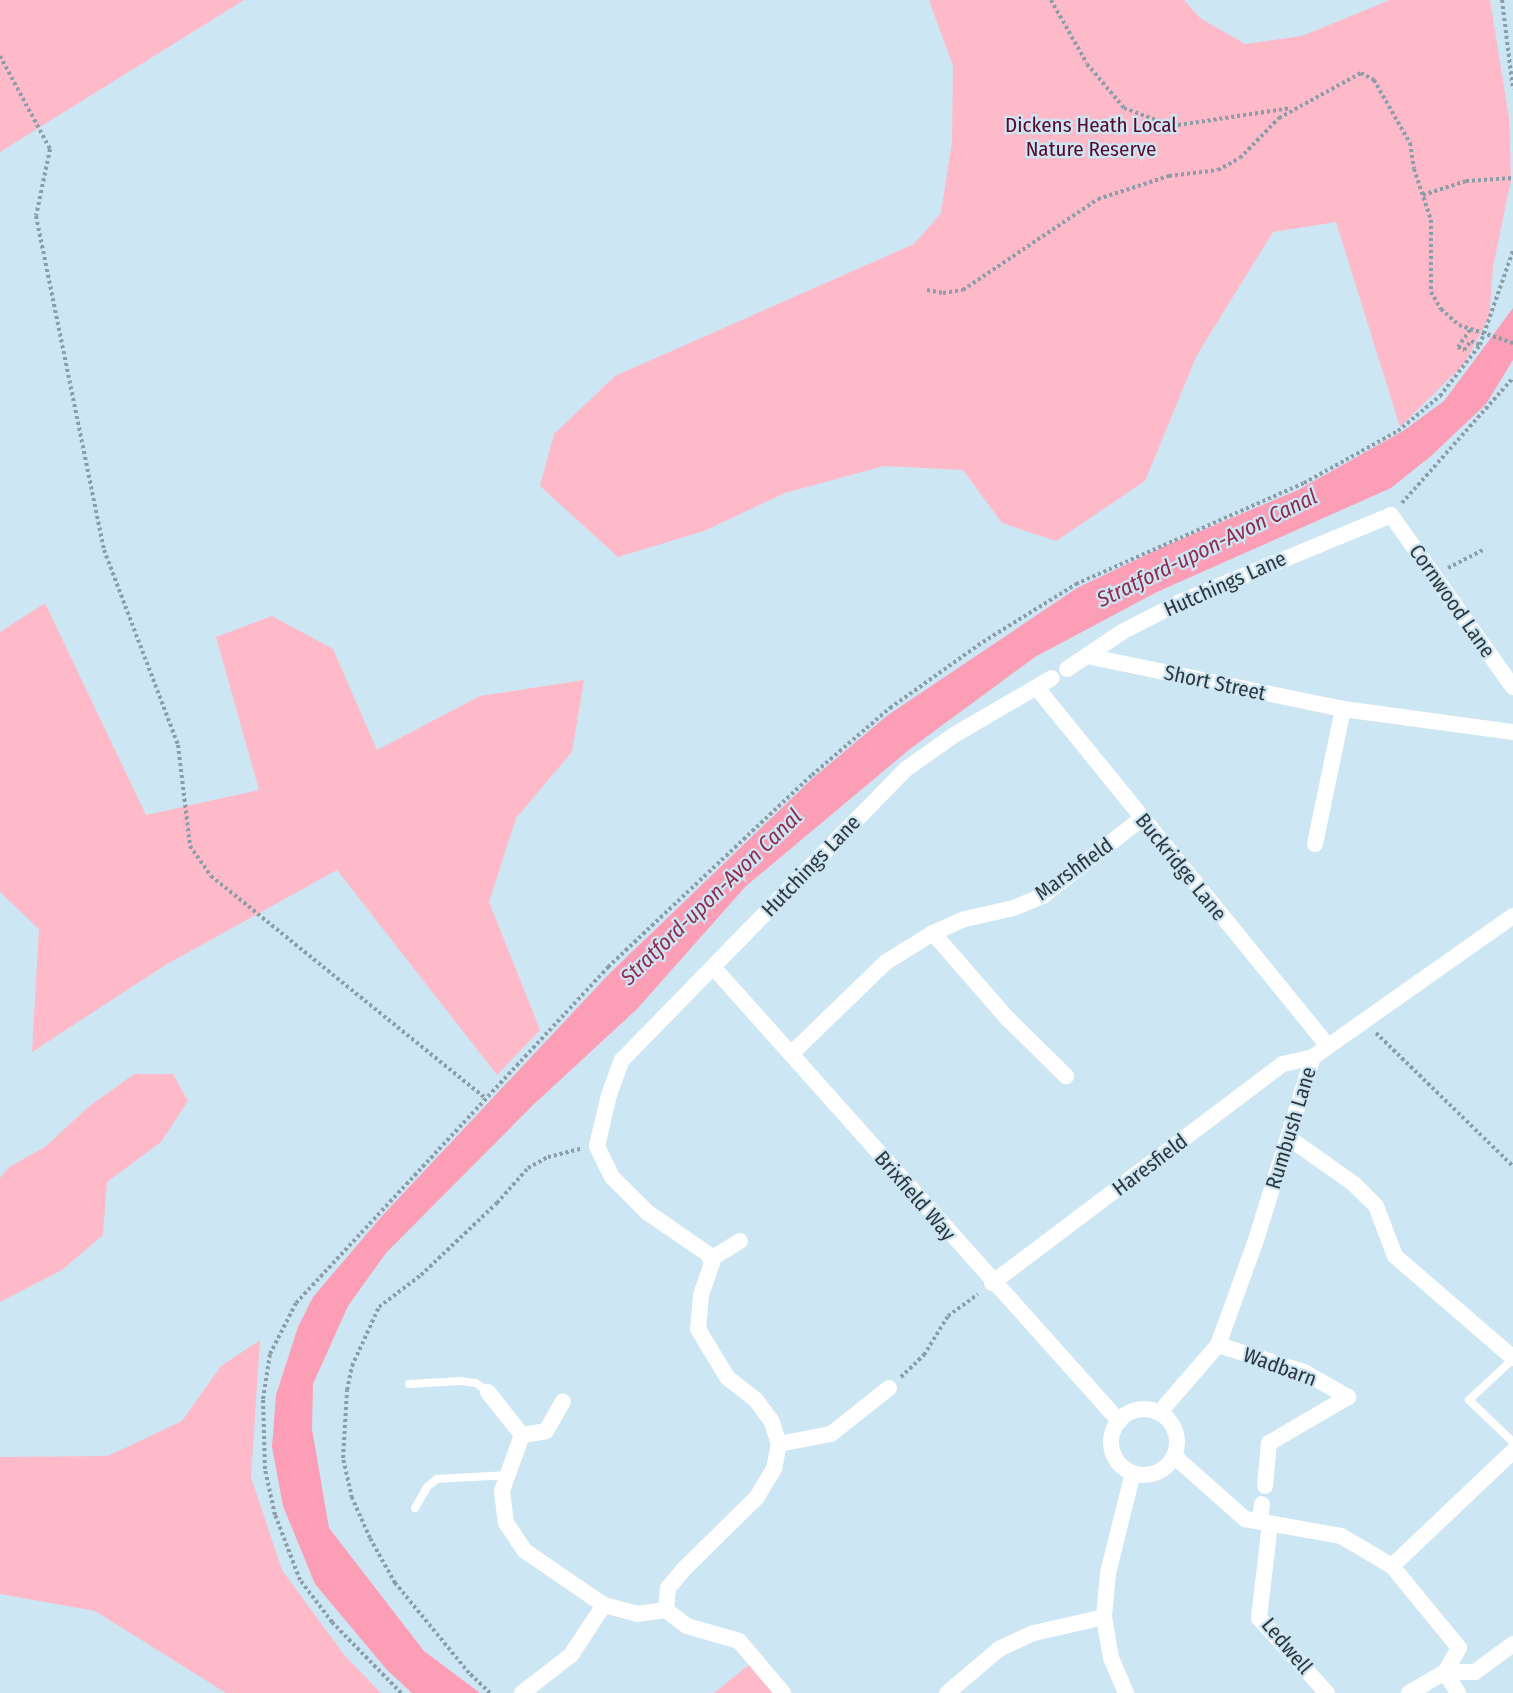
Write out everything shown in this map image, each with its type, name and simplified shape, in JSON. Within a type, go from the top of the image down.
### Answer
[{"type":"street","name":"Cornwood Lane","points":[[1391,515],[1431,576],[1513,687]]},
{"type":"street","name":"Hutchings Lane","points":[[711,1259],[708,1254],[647,1212],[612,1177],[597,1146],[609,1095],[622,1060],[906,769],[954,735],[1178,603],[1391,515]]},
{"type":"street","name":"Short Street","points":[[1087,656],[1343,709],[1513,732]]},
{"type":"street","name":"Buckridge Lane","points":[[1037,688],[1326,1044]]},
{"type":"street","points":[[1315,844],[1343,709]]},
{"type":"street","name":"Marshfield","points":[[791,1054],[886,962],[933,933],[1044,895],[1142,819]]},
{"type":"street","name":"Rumbush Lane","points":[[1159,1413],[1218,1345],[1289,1138],[1313,1057],[1326,1044],[1513,916]]},
{"type":"street","points":[[933,933],[1007,1018],[1066,1076]]},
{"type":"street","name":"Brixfield Way","points":[[714,968],[992,1283],[1119,1421]]},
{"type":"street","name":"Haresfield","points":[[992,1283],[1283,1064],[1313,1057]]},
{"type":"street","points":[[1289,1138],[1353,1184],[1376,1206],[1395,1256],[1513,1359]]},
{"type":"street","points":[[666,1610],[668,1588],[682,1570],[757,1497],[774,1469],[779,1443],[772,1422],[756,1400],[727,1377],[698,1329],[701,1295],[711,1259],[740,1241]]},
{"type":"street","name":"Wadbarn","points":[[1218,1345],[1304,1372],[1348,1397],[1269,1443],[1265,1486]]},
{"type":"street","points":[[779,1443],[831,1434],[889,1388]]},
{"type":"street","points":[[488,1392],[522,1435]]},
{"type":"street","points":[[522,1435],[546,1431],[563,1402]]},
{"type":"street","points":[[1138,1410],[1159,1413],[1177,1436],[1174,1456],[1152,1474],[1133,1473],[1124,1468],[1112,1450],[1114,1430],[1119,1421],[1138,1410]]},
{"type":"street","points":[[522,1435],[502,1491],[506,1523],[525,1551],[604,1605],[637,1614],[666,1610],[687,1626],[739,1641],[783,1693]]},
{"type":"street","points":[[1392,1566],[1513,1451]]},
{"type":"street","points":[[1174,1456],[1245,1519],[1341,1536],[1392,1566],[1459,1648],[1445,1672],[1409,1693]]},
{"type":"street","points":[[1126,1693],[1112,1658],[1104,1617],[1108,1573],[1133,1473]]},
{"type":"street","points":[[1262,1504],[1265,1523]]},
{"type":"street","name":"Ledwell","points":[[1265,1523],[1259,1618],[1327,1693]]},
{"type":"street","points":[[522,1693],[571,1655],[604,1605]]},
{"type":"street","points":[[947,1693],[999,1648],[1034,1633],[1104,1617]]},
{"type":"street","points":[[1445,1672],[1475,1672],[1513,1644]]},
{"type":"street","points":[[1445,1672],[1458,1693]]},
{"type":"lane","points":[[1513,1359],[1469,1400],[1513,1442]]},
{"type":"lane","points":[[410,1383],[461,1381],[476,1383],[488,1392]]},
{"type":"lane","points":[[415,1508],[427,1487],[437,1479],[508,1475]]},
{"type":"path","points":[[1051,0],[1087,64],[1124,108],[1172,126],[1295,108]]},
{"type":"path","points":[[1502,0],[1513,89]]},
{"type":"path","points":[[0,56],[32,109],[50,149],[36,216],[104,550],[177,745],[190,846],[211,876],[485,1098]]},
{"type":"path","points":[[927,290],[944,293],[963,290],[1098,199],[1169,176],[1218,170],[1240,158],[1279,118],[1348,77],[1361,74],[1374,80],[1410,143],[1431,220],[1431,292],[1441,309],[1470,330],[1513,343]]},
{"type":"path","points":[[1423,195],[1466,181],[1513,178]]},
{"type":"path","points":[[401,1693],[339,1630],[300,1580],[275,1515],[265,1469],[263,1399],[270,1354],[297,1303],[608,967],[681,897],[890,708],[983,642],[1076,584],[1304,483],[1398,431],[1440,396],[1480,345],[1513,251]]},
{"type":"path","points":[[1470,330],[1458,347],[1464,350],[1471,341],[1480,345]]},
{"type":"path","points":[[1391,515],[1513,378]]},
{"type":"path","points":[[1431,576],[1485,549]]},
{"type":"path","points":[[1362,1019],[1513,1166]]},
{"type":"path","points":[[889,1388],[924,1355],[948,1316],[992,1283]]},
{"type":"green space","points":[[0,0],[244,0],[0,152]]},
{"type":"green space","name":"Dickens Heath Local Nature Reserve","points":[[929,0],[1184,0],[1200,18],[1245,44],[1302,36],[1390,0],[1490,0],[1509,118],[1511,180],[1493,267],[1489,317],[1465,363],[1400,427],[1336,222],[1273,232],[1197,355],[1145,481],[1056,541],[1002,523],[963,470],[884,466],[785,493],[704,531],[618,557],[540,486],[554,434],[615,376],[914,244],[941,213],[952,142],[953,66]]},
{"type":"green space","points":[[45,603],[146,815],[259,790],[216,637],[272,616],[333,649],[377,750],[480,696],[584,680],[572,752],[516,818],[489,902],[540,1030],[497,1075],[337,870],[167,964],[32,1052],[39,929],[0,892],[0,632]]},
{"type":"green space","points":[[134,1074],[173,1074],[188,1101],[161,1142],[107,1182],[103,1235],[62,1270],[0,1302],[0,1178],[9,1167],[45,1147],[87,1108]]},
{"type":"green space","points":[[260,1340],[251,1477],[282,1570],[345,1656],[381,1693],[226,1693],[95,1611],[0,1594],[0,1457],[108,1456],[182,1421],[221,1366]]},
{"type":"green space","points":[[751,1663],[773,1693],[714,1693]]},
{"type":"water","name":"Stratford-upon-Avon Canal","points":[[1513,308],[1513,360],[1486,404],[1431,456],[1391,488],[1157,592],[1035,657],[910,749],[746,886],[637,1009],[532,1106],[386,1253],[348,1306],[313,1384],[312,1429],[329,1528],[424,1651],[480,1693],[412,1693],[387,1670],[315,1584],[283,1506],[272,1447],[276,1395],[298,1327],[313,1297],[382,1216],[609,974],[813,778],[888,715],[1077,588],[1165,546],[1298,490],[1403,431],[1444,401]]}]
